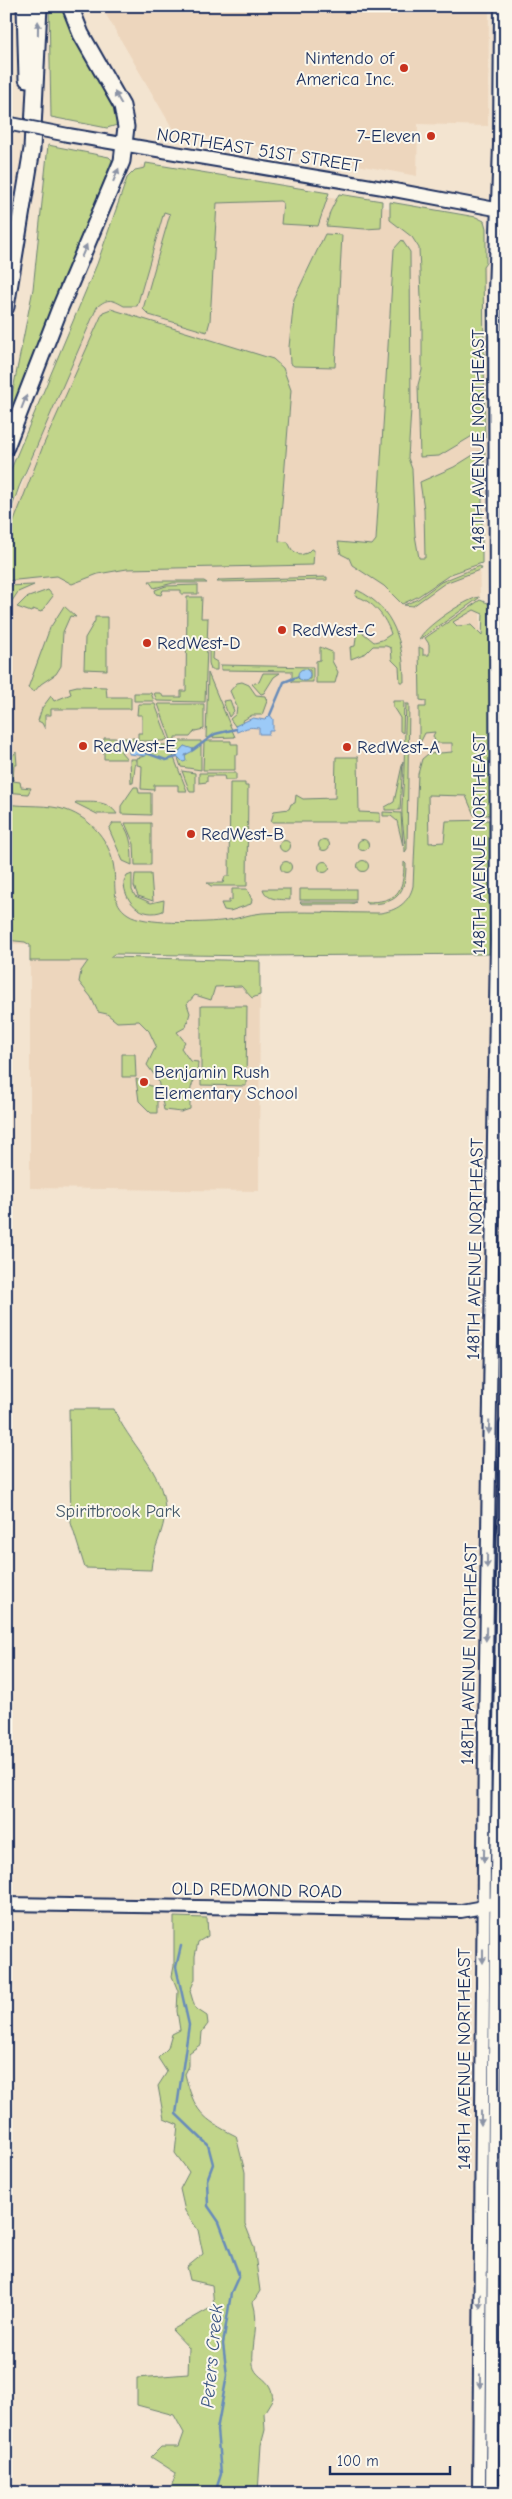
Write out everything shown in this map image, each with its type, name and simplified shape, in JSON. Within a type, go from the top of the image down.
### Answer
[{"type":"highway","points":[[14,250],[26,111],[25,6]]},
{"type":"highway","points":[[6,307],[32,150],[38,6]]},
{"type":"highway","points":[[6,447],[60,308],[122,161],[125,146],[126,127],[122,106],[81,34],[70,6]]},
{"type":"main road","name":"148TH AVENUE NORTHEAST","points":[[479,2493],[483,1907],[497,940],[495,292],[501,210],[501,6]]},
{"type":"main road","name":"NORTHEAST 51ST STREET","points":[[6,123],[125,146],[501,210]]},
{"type":"main road","name":"148TH AVENUE NORTHEAST","points":[[492,2493],[502,1870],[506,1425]]},
{"type":"main road","name":"OLD REDMOND ROAD","points":[[6,1904],[461,1911],[483,1907],[501,1900]]},
{"type":"shaded area","points":[[101,6],[489,6],[488,126],[418,124],[417,176],[174,131]]},
{"type":"shaded area","points":[[141,165],[486,225],[479,547],[486,941],[6,944],[6,528]]},
{"type":"shaded area","name":"Benjamin Rush Elementary School","points":[[30,961],[260,961],[259,1191],[30,1188]]},
{"type":"green space","points":[[49,6],[64,6],[82,50],[117,114],[117,125],[107,128],[51,117]]},
{"type":"green space","points":[[48,145],[109,157],[112,160],[6,438],[6,425],[33,289]]},
{"type":"green space","points":[[146,163],[329,193],[318,226],[281,224],[283,203],[280,201],[217,203],[210,321],[207,332],[149,315],[143,309],[170,214],[164,212],[137,306],[124,306],[111,300],[97,307],[19,487],[6,525],[6,481],[97,264],[127,178],[135,170],[145,168]]},
{"type":"green space","points":[[339,194],[382,201],[381,228],[365,229],[326,226],[330,212]]},
{"type":"green space","points":[[390,202],[476,217],[484,221],[486,228],[486,263],[483,267],[485,438],[477,438],[474,435],[439,456],[420,457],[418,385],[422,370],[422,323],[419,248],[412,237],[390,220]]},
{"type":"green space","points":[[325,234],[342,235],[335,367],[294,366],[290,363],[289,347],[294,299]]},
{"type":"green space","points":[[402,240],[410,252],[411,409],[408,458],[412,469],[415,535],[419,558],[425,558],[424,509],[420,482],[454,467],[478,452],[485,452],[482,480],[482,563],[451,574],[417,597],[402,604],[384,586],[352,565],[349,558],[341,554],[338,542],[372,545],[376,540],[394,249]]},
{"type":"green space","points":[[487,307],[490,308],[491,431],[488,439]]},
{"type":"green space","points":[[111,309],[273,359],[283,368],[291,390],[279,541],[288,542],[292,550],[300,555],[307,553],[311,549],[314,550],[313,565],[127,569],[98,574],[72,584],[57,576],[6,581],[6,542],[43,446],[103,312]]},
{"type":"green space","points":[[480,566],[482,569],[445,583],[413,606],[404,605],[418,599],[441,582]]},
{"type":"green space","points":[[327,577],[327,580],[217,582],[219,580]]},
{"type":"green space","points":[[149,581],[204,581],[207,583],[173,583],[154,588]]},
{"type":"green space","points":[[34,585],[18,592],[10,604],[6,603],[6,586]]},
{"type":"green space","points":[[198,585],[198,594],[181,594],[181,590],[163,590],[161,595],[156,594],[155,590],[166,586]]},
{"type":"green space","points":[[48,590],[53,596],[41,612],[33,609],[31,612],[17,607],[26,598]]},
{"type":"green space","points":[[357,590],[370,597],[380,606],[394,628],[402,654],[404,682],[400,682],[399,667],[392,660],[391,648],[373,646],[366,653],[351,659],[350,647],[355,646],[357,628],[374,642],[382,640],[391,634],[386,621],[378,610],[367,601],[355,596]]},
{"type":"green space","points":[[187,597],[202,597],[201,618],[208,618],[205,702],[157,701],[154,693],[161,693],[163,697],[181,697],[181,691],[186,691]]},
{"type":"green space","points":[[479,597],[419,640],[428,628],[445,615]]},
{"type":"green space","points":[[480,600],[488,603],[490,608],[490,815],[474,815],[466,796],[428,795],[429,843],[444,842],[446,821],[489,820],[489,954],[260,956],[114,954],[110,957],[260,961],[260,995],[252,998],[241,986],[215,987],[211,1000],[195,995],[187,1004],[190,1013],[186,1027],[177,1032],[185,1042],[181,1048],[190,1061],[198,1062],[197,1077],[191,1087],[190,1109],[181,1112],[164,1110],[158,1080],[147,1065],[156,1046],[149,1031],[139,1021],[117,1022],[107,1014],[98,1012],[91,997],[79,982],[81,971],[88,961],[30,961],[30,945],[25,942],[6,940],[6,804],[59,808],[75,814],[92,826],[99,833],[109,850],[114,869],[115,894],[119,905],[128,914],[136,918],[159,922],[200,922],[226,920],[262,913],[380,913],[391,910],[405,901],[413,886],[418,774],[422,759],[428,754],[452,752],[452,743],[436,743],[433,736],[435,732],[425,733],[421,741],[419,740],[419,707],[426,707],[426,701],[420,700],[419,647],[423,649],[423,655],[429,655],[429,644],[425,638]],"holes":[[[474,610],[483,614],[482,636],[471,625],[457,626],[453,622]]]},
{"type":"green space","points":[[64,606],[76,617],[70,616],[63,632],[61,666],[56,674],[41,684],[34,692],[28,688],[50,628]]},
{"type":"green space","points":[[95,617],[107,617],[107,670],[84,669],[85,638],[95,621]]},
{"type":"green space","points":[[209,641],[215,641],[213,643],[212,659],[217,662],[217,670],[211,670],[209,663]]},
{"type":"green space","points":[[320,647],[332,652],[332,661],[338,672],[335,683],[316,683],[316,661],[320,660]]},
{"type":"green space","points":[[221,665],[313,667],[313,682],[292,682],[292,671],[221,670]],"holes":[[[301,670],[310,670],[310,679],[299,679],[297,677]]]},
{"type":"green space","points":[[208,673],[235,737],[206,738]]},
{"type":"green space","points":[[263,673],[280,673],[274,677],[264,693],[261,694],[252,684],[259,682]]},
{"type":"green space","points":[[242,682],[249,685],[256,695],[265,696],[267,701],[262,715],[252,715],[242,721],[243,724],[235,726],[230,719],[236,714],[237,707],[230,691],[237,683]]},
{"type":"green space","points":[[77,686],[106,687],[107,697],[131,697],[131,709],[51,709],[51,715],[45,715],[45,729],[42,723],[38,721],[42,708],[51,696],[54,701],[71,694],[69,688]]},
{"type":"green space","points":[[134,693],[151,693],[154,701],[134,701]]},
{"type":"green space","points":[[230,700],[234,711],[229,717],[223,701]]},
{"type":"green space","points":[[393,701],[404,701],[403,733],[400,731],[400,718],[393,707]]},
{"type":"green space","points":[[138,704],[155,704],[168,739],[163,741],[138,741],[138,733],[142,733],[142,715],[137,715]]},
{"type":"green space","points":[[158,704],[204,704],[204,729],[195,731],[190,737],[175,737],[175,740],[171,740]]},
{"type":"green space","points":[[406,704],[409,704],[407,849],[405,852],[402,811]]},
{"type":"green space","points":[[104,738],[134,738],[134,742],[121,742],[121,752],[127,759],[104,759]]},
{"type":"green space","points":[[180,741],[201,741],[201,770],[181,767],[178,758],[185,757],[190,749],[184,746],[176,755],[172,744],[179,744]]},
{"type":"green space","points":[[204,741],[231,741],[231,744],[238,744],[238,755],[235,755],[235,770],[203,770]]},
{"type":"green space","points":[[134,744],[169,745],[187,791],[178,791],[178,785],[154,785],[154,790],[141,789],[142,766],[137,765],[137,758],[145,756],[144,747],[135,747]]},
{"type":"green space","points":[[16,752],[17,765],[14,765],[13,781],[20,782],[21,787],[31,788],[28,794],[6,792],[6,763]]},
{"type":"green space","points":[[336,757],[358,757],[359,812],[380,813],[380,822],[271,822],[274,811],[289,809],[291,804],[295,803],[296,795],[303,799],[335,798]]},
{"type":"green space","points":[[130,759],[136,759],[133,783],[131,783]]},
{"type":"green space","points":[[403,761],[400,810],[385,810],[385,807],[394,802]]},
{"type":"green space","points":[[182,771],[195,773],[195,792],[190,792]]},
{"type":"green space","points":[[199,773],[236,773],[236,780],[225,780],[224,776],[207,776],[207,782],[199,783]]},
{"type":"green space","points":[[230,783],[245,783],[245,786],[248,786],[247,886],[211,886],[207,883],[223,883],[225,876],[229,876]]},
{"type":"green space","points":[[134,787],[138,787],[139,793],[151,793],[151,815],[121,814],[121,806]]},
{"type":"green space","points":[[76,802],[104,804],[113,809],[117,814],[97,814]]},
{"type":"green space","points":[[383,812],[401,813],[403,846],[397,821],[391,816],[383,816]]},
{"type":"green space","points":[[113,823],[122,823],[128,833],[132,865],[123,861],[109,829]]},
{"type":"green space","points":[[125,823],[151,823],[151,865],[135,865],[134,844]]},
{"type":"green space","points":[[324,839],[330,845],[324,851],[318,845]]},
{"type":"green space","points":[[363,839],[369,845],[363,851],[357,845]]},
{"type":"green space","points":[[285,840],[291,846],[285,852],[279,846]]},
{"type":"green space","points":[[363,860],[369,866],[363,872],[357,866]]},
{"type":"green space","points":[[286,861],[292,867],[286,873],[280,867]]},
{"type":"green space","points":[[324,861],[330,867],[324,873],[318,867]]},
{"type":"green space","points":[[404,862],[406,864],[406,874],[402,889],[398,895],[387,902],[368,904],[365,902],[385,900],[396,894],[400,888],[404,873]]},
{"type":"green space","points":[[132,874],[132,890],[135,896],[151,903],[164,900],[163,911],[148,913],[141,911],[131,902],[127,896],[124,882],[127,876]]},
{"type":"green space","points":[[135,874],[151,874],[153,901],[138,896],[134,886]]},
{"type":"green space","points":[[232,889],[247,889],[252,900],[251,904],[230,911],[224,910],[221,903],[229,903],[229,900],[232,900]]},
{"type":"green space","points":[[263,889],[290,889],[290,900],[267,896]]},
{"type":"green space","points":[[300,889],[356,889],[356,900],[300,900]]},
{"type":"green space","points":[[300,902],[356,902],[352,904],[302,904]]},
{"type":"green space","points":[[201,1006],[247,1006],[246,1086],[201,1085]]},
{"type":"green space","points":[[122,1054],[135,1054],[136,1077],[122,1077]]},
{"type":"green space","points":[[136,1079],[153,1087],[157,1095],[157,1113],[151,1113],[139,1101]]},
{"type":"green space","name":"Spiritbrook Park","points":[[69,1409],[114,1409],[120,1422],[159,1483],[165,1510],[151,1570],[85,1568],[71,1523]]},
{"type":"green space","points":[[174,1917],[207,1918],[208,1936],[198,1942],[195,1956],[195,1979],[190,1991],[195,2008],[207,2016],[208,2024],[202,2032],[201,2044],[189,2053],[189,2066],[185,2074],[188,2087],[196,2105],[207,2119],[236,2136],[245,2172],[245,2224],[254,2247],[260,2291],[253,2302],[256,2326],[253,2365],[256,2372],[268,2384],[273,2398],[264,2413],[265,2430],[261,2445],[258,2493],[169,2493],[176,2473],[151,2457],[161,2447],[179,2447],[184,2433],[174,2415],[137,2405],[137,2378],[188,2374],[189,2348],[172,2330],[214,2306],[212,2285],[190,2280],[187,2267],[203,2254],[198,2230],[185,2211],[180,2189],[189,2172],[175,2153],[178,2125],[164,2119],[158,2086],[167,2072],[158,2058],[168,2048],[172,2034],[180,2030],[177,2011],[178,1991],[172,1976],[174,1966]]},
{"type":"water","points":[[302,669],[306,669],[310,675],[306,681],[302,681],[298,677],[298,673]]},
{"type":"water","points":[[270,715],[273,719],[273,731],[269,731],[269,734],[259,734],[259,728],[246,728],[237,732],[235,726],[253,718],[265,720]]},
{"type":"water","points":[[184,746],[193,749],[193,751],[185,755],[186,761],[183,762],[176,755]]},
{"type":"water","points":[[135,747],[144,747],[146,756],[129,754],[129,750],[134,750]]},
{"type":"waterway","points":[[270,715],[284,682],[297,677]]},
{"type":"waterway","points":[[193,750],[215,734],[236,729]]},
{"type":"waterway","points":[[146,753],[166,760],[177,757]]},
{"type":"waterway","name":"Peters Creek","points":[[181,1946],[176,1967],[189,2025],[176,2114],[208,2145],[213,2164],[207,2180],[208,2206],[219,2222],[239,2275],[231,2293],[223,2344],[227,2375],[217,2430],[221,2474],[215,2493]]},
{"type":"place","name":"Nintendo of America Inc.","points":[[404,68]]},
{"type":"place","name":"7-Eleven","points":[[431,136]]},
{"type":"place","name":"RedWest-C","points":[[282,630]]},
{"type":"place","name":"RedWest-D","points":[[147,643]]},
{"type":"place","name":"RedWest-E","points":[[83,746]]},
{"type":"place","name":"RedWest-A","points":[[347,747]]},
{"type":"place","name":"RedWest-B","points":[[191,834]]},
{"type":"place","name":"Benjamin Rush Elementary School","points":[[144,1082]]}]
